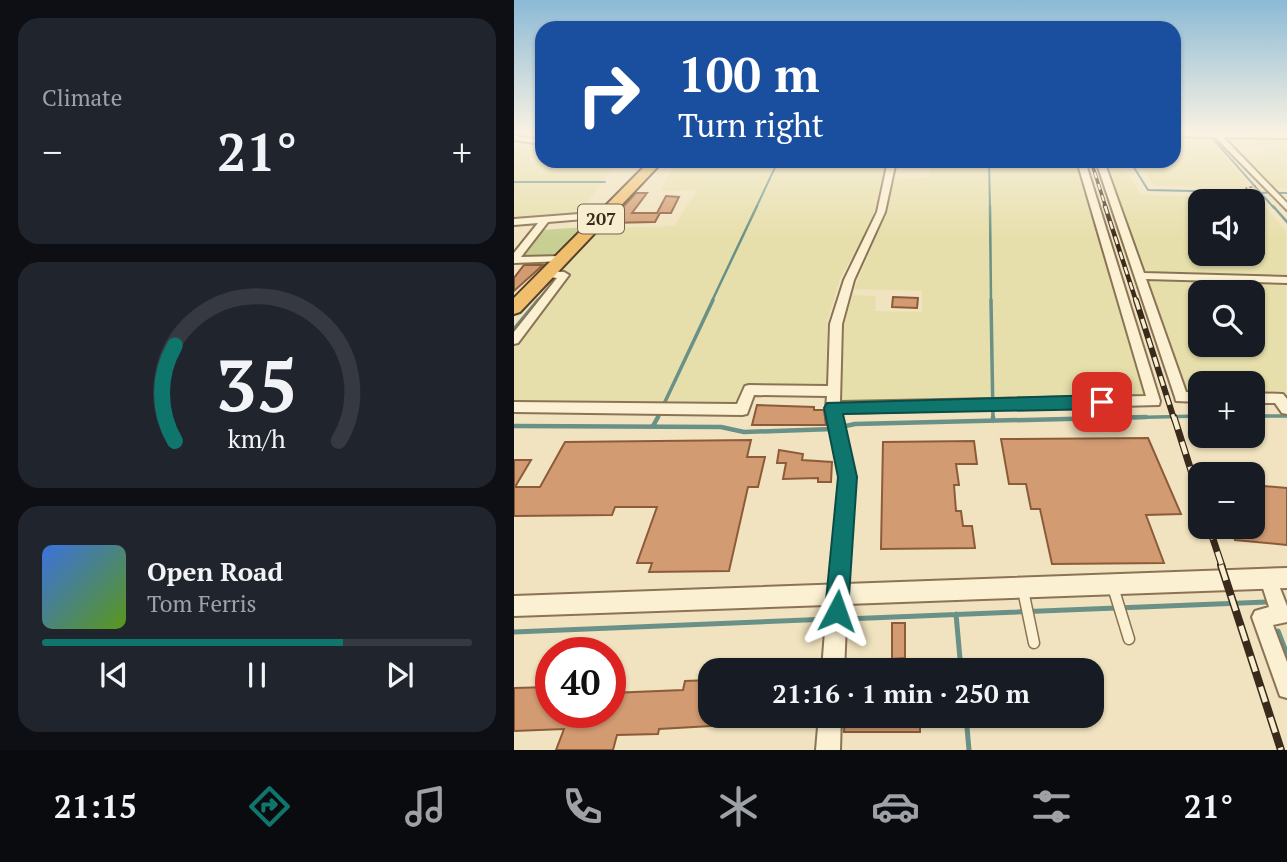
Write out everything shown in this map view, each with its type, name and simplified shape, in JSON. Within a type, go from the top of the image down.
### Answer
[{"type":"highway","name":"207","points":[[515,306],[650,168]]},
{"type":"street","points":[[1246,167],[1286,208]]},
{"type":"street","points":[[834,658],[848,477],[833,408],[836,324],[849,280],[881,212],[890,168]]},
{"type":"street","points":[[833,408],[1154,401],[1084,168]]},
{"type":"street","points":[[1102,168],[1181,397],[1188,397]]},
{"type":"street","points":[[514,222],[605,215]]},
{"type":"street","points":[[514,260],[545,220]]},
{"type":"street","points":[[514,260],[561,259]]},
{"type":"street","points":[[514,340],[564,275],[544,277]]},
{"type":"street","points":[[1140,276],[1286,280]]},
{"type":"street","points":[[514,407],[742,410],[749,390],[833,391]]},
{"type":"street","points":[[1265,398],[1278,398],[1286,409]]},
{"type":"street","points":[[514,606],[837,611],[1024,594],[1277,579],[1281,615],[1261,617],[1286,689]]},
{"type":"street","points":[[828,750],[829,728]]},
{"type":"lane","points":[[1114,590],[1129,639]]},
{"type":"lane","points":[[1024,594],[1034,643]]},
{"type":"path","points":[[1247,189],[1253,186]]},
{"type":"shaded area","points":[[514,167],[613,168],[579,214],[514,220]]},
{"type":"shaded area","points":[[1234,167],[1248,183],[1243,188],[1154,186],[1142,168]]},
{"type":"shaded area","points":[[1252,167],[1286,167],[1286,188],[1271,187]]},
{"type":"shaded area","points":[[673,168],[885,168],[872,220],[840,279],[827,322],[826,388],[745,388],[737,406],[514,404],[514,345],[570,272],[558,270],[598,228],[674,226],[697,190],[660,191]]},
{"type":"shaded area","points":[[930,168],[1081,168],[1150,399],[841,405],[844,324],[853,295],[876,296],[875,311],[922,312],[922,291],[854,289],[883,220],[893,180],[929,177]]},
{"type":"shaded area","points":[[1104,168],[1124,168],[1141,195],[1188,196],[1188,266],[1265,266],[1265,206],[1286,231],[1286,402],[1265,398],[1265,371],[1188,371],[1188,393],[1184,393]]},
{"type":"green space","points":[[587,227],[558,256],[520,257],[541,230]]},
{"type":"building","points":[[636,193],[647,193],[632,213],[657,213],[666,196],[679,197],[671,213],[660,213],[655,222],[608,223]]},
{"type":"building","points":[[524,265],[543,265],[514,291],[514,278]]},
{"type":"building","points":[[893,297],[918,298],[917,308],[892,307]]},
{"type":"building","points":[[757,405],[814,407],[814,410],[824,410],[826,425],[752,425]]},
{"type":"building","points":[[1148,438],[1181,514],[1146,515],[1164,563],[1052,564],[1040,509],[1031,509],[1026,484],[1009,484],[1001,439]]},
{"type":"building","points":[[751,440],[747,457],[765,457],[758,487],[748,487],[729,571],[649,572],[652,563],[637,563],[657,507],[615,507],[612,515],[514,516],[514,460],[531,460],[515,487],[540,487],[565,442]]},
{"type":"building","points":[[974,441],[977,464],[956,464],[959,485],[954,485],[956,511],[961,511],[963,526],[972,526],[975,548],[881,549],[883,442]]},
{"type":"building","points":[[779,450],[803,454],[802,460],[832,462],[831,482],[818,482],[818,478],[783,479],[786,463],[777,463]]},
{"type":"building","points":[[1265,486],[1287,488],[1287,545],[1235,540],[1265,539]]},
{"type":"building","points":[[892,623],[905,623],[905,658],[892,658]]},
{"type":"building","points":[[698,680],[698,727],[659,729],[658,734],[617,735],[613,750],[556,750],[564,729],[514,731],[514,688],[535,687],[535,728],[626,728],[626,692],[683,690],[685,681]]},
{"type":"building","points":[[844,728],[920,728],[920,732],[844,732]]},
{"type":"waterway","points":[[1238,167],[1257,189]]},
{"type":"waterway","points":[[756,208],[775,168]]},
{"type":"waterway","points":[[989,168],[990,208]]},
{"type":"waterway","points":[[1134,168],[1148,190],[1188,191]]},
{"type":"waterway","points":[[514,182],[605,182]]},
{"type":"waterway","points":[[1265,193],[1287,193]]},
{"type":"waterway","points":[[1265,198],[1274,208]]},
{"type":"waterway","points":[[712,301],[757,206]]},
{"type":"waterway","points":[[990,206],[991,301]]},
{"type":"waterway","points":[[1273,206],[1287,222]]},
{"type":"waterway","points":[[537,301],[555,280],[547,280]]},
{"type":"waterway","points":[[514,329],[538,300]]},
{"type":"waterway","points":[[663,406],[713,300]]},
{"type":"waterway","points":[[991,300],[993,419]]},
{"type":"waterway","points":[[658,417],[660,413]]},
{"type":"waterway","points":[[1070,419],[1188,416]]},
{"type":"waterway","points":[[1265,416],[1287,416]]},
{"type":"waterway","points":[[653,426],[658,417]]},
{"type":"waterway","points":[[993,421],[1146,417]]},
{"type":"waterway","points":[[841,427],[855,424],[993,421]]},
{"type":"waterway","points":[[514,426],[721,427],[744,432],[833,429]]},
{"type":"waterway","points":[[956,615],[1267,602]]},
{"type":"waterway","points":[[845,619],[956,615]]},
{"type":"waterway","points":[[956,615],[960,658]]},
{"type":"waterway","points":[[514,632],[830,619]]},
{"type":"waterway","points":[[1278,631],[1287,654]]},
{"type":"waterway","points":[[967,728],[969,750]]},
{"type":"railway","points":[[1093,168],[1106,208]]},
{"type":"railway","points":[[1105,206],[1136,301]]},
{"type":"railway","points":[[1136,300],[1174,419]]},
{"type":"railway","points":[[1174,417],[1188,462]]},
{"type":"railway","points":[[1213,539],[1222,566]]},
{"type":"railway","points":[[1221,565],[1281,750]]},
{"type":"route","points":[[837,611],[848,477],[833,408],[1102,402]]}]
